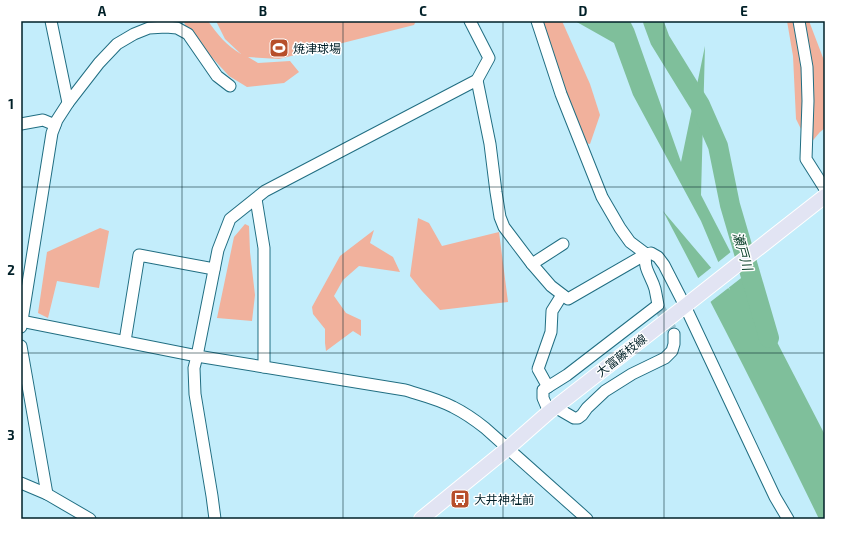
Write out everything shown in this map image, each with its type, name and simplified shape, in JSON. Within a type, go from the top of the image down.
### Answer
[{"type":"main road","name":"大富藤枝線","points":[[422,519],[508,449],[552,409],[689,303],[823,195]]},
{"type":"street","points":[[51,21],[68,103]]},
{"type":"street","points":[[215,519],[195,394],[194,368],[218,250],[230,219],[265,191],[477,80],[489,58],[470,21]]},
{"type":"street","points":[[537,21],[562,94],[602,197],[630,242],[646,254]]},
{"type":"street","points":[[799,21],[807,67],[808,101],[806,159],[823,195]]},
{"type":"street","points":[[230,86],[217,76],[188,34],[166,24],[149,28],[134,34],[117,44],[99,63],[68,103],[57,120],[52,133],[21,323],[125,341],[197,356],[405,390],[432,398],[471,417],[587,519]]},
{"type":"street","points":[[477,80],[490,144],[500,217],[504,227],[551,286],[568,299],[646,254],[652,253],[658,257],[689,303],[775,497],[788,519]]},
{"type":"street","points":[[21,124],[43,120],[55,124]]},
{"type":"street","points":[[256,199],[264,248],[264,367]]},
{"type":"street","points":[[532,264],[563,244]]},
{"type":"street","points":[[646,254],[646,267],[655,288],[658,305],[567,375],[543,390],[543,398],[552,409],[574,418],[578,418],[605,391],[632,374],[665,358],[672,352],[674,334]]},
{"type":"street","points":[[125,341],[140,256],[214,269]]},
{"type":"street","points":[[548,387],[538,369],[551,332],[552,311],[562,295]]},
{"type":"street","points":[[21,346],[47,494]]},
{"type":"street","points":[[21,483],[47,494],[90,519]]},
{"type":"shaded area","name":"焼津球場","points":[[184,21],[208,21],[215,31],[231,47],[241,54],[225,39],[216,21],[416,21],[414,25],[279,59],[248,57],[258,63],[290,61],[299,72],[284,83],[247,87],[229,76],[186,29]]},
{"type":"shaded area","points":[[539,21],[562,21],[590,84],[600,115],[590,144],[585,143]]},
{"type":"shaded area","points":[[575,21],[630,21],[681,162],[705,46],[701,195],[825,435],[825,519],[819,519],[742,364],[663,211],[730,290],[701,221],[633,95],[614,43]]},
{"type":"shaded area","points":[[787,21],[809,21],[825,63],[825,128],[809,145],[796,119],[793,56]]},
{"type":"shaded area","points":[[418,218],[429,223],[442,246],[499,232],[508,302],[440,310],[410,276]]},
{"type":"shaded area","points":[[245,224],[249,226],[250,252],[255,295],[252,321],[217,318],[234,237]]},
{"type":"shaded area","points":[[100,228],[109,231],[99,288],[57,281],[48,318],[38,313],[47,252]]},
{"type":"shaded area","points":[[374,230],[370,243],[393,257],[400,272],[359,266],[343,280],[334,296],[346,313],[361,320],[361,336],[353,331],[326,351],[325,329],[313,314],[312,307],[340,256]]},
{"type":"pier","points":[[732,251],[745,275],[709,303],[697,279],[712,267],[724,281],[717,263]]},
{"type":"waterway","name":"瀬戸川","points":[[653,21],[660,40],[700,105],[718,146],[730,205],[769,338]]},
{"type":"tunnel","points":[[658,305],[674,334]]},
{"type":"place","name":"焼津球場","points":[[279,48]]},
{"type":"place","name":"大井神社前","points":[[460,499]]}]
